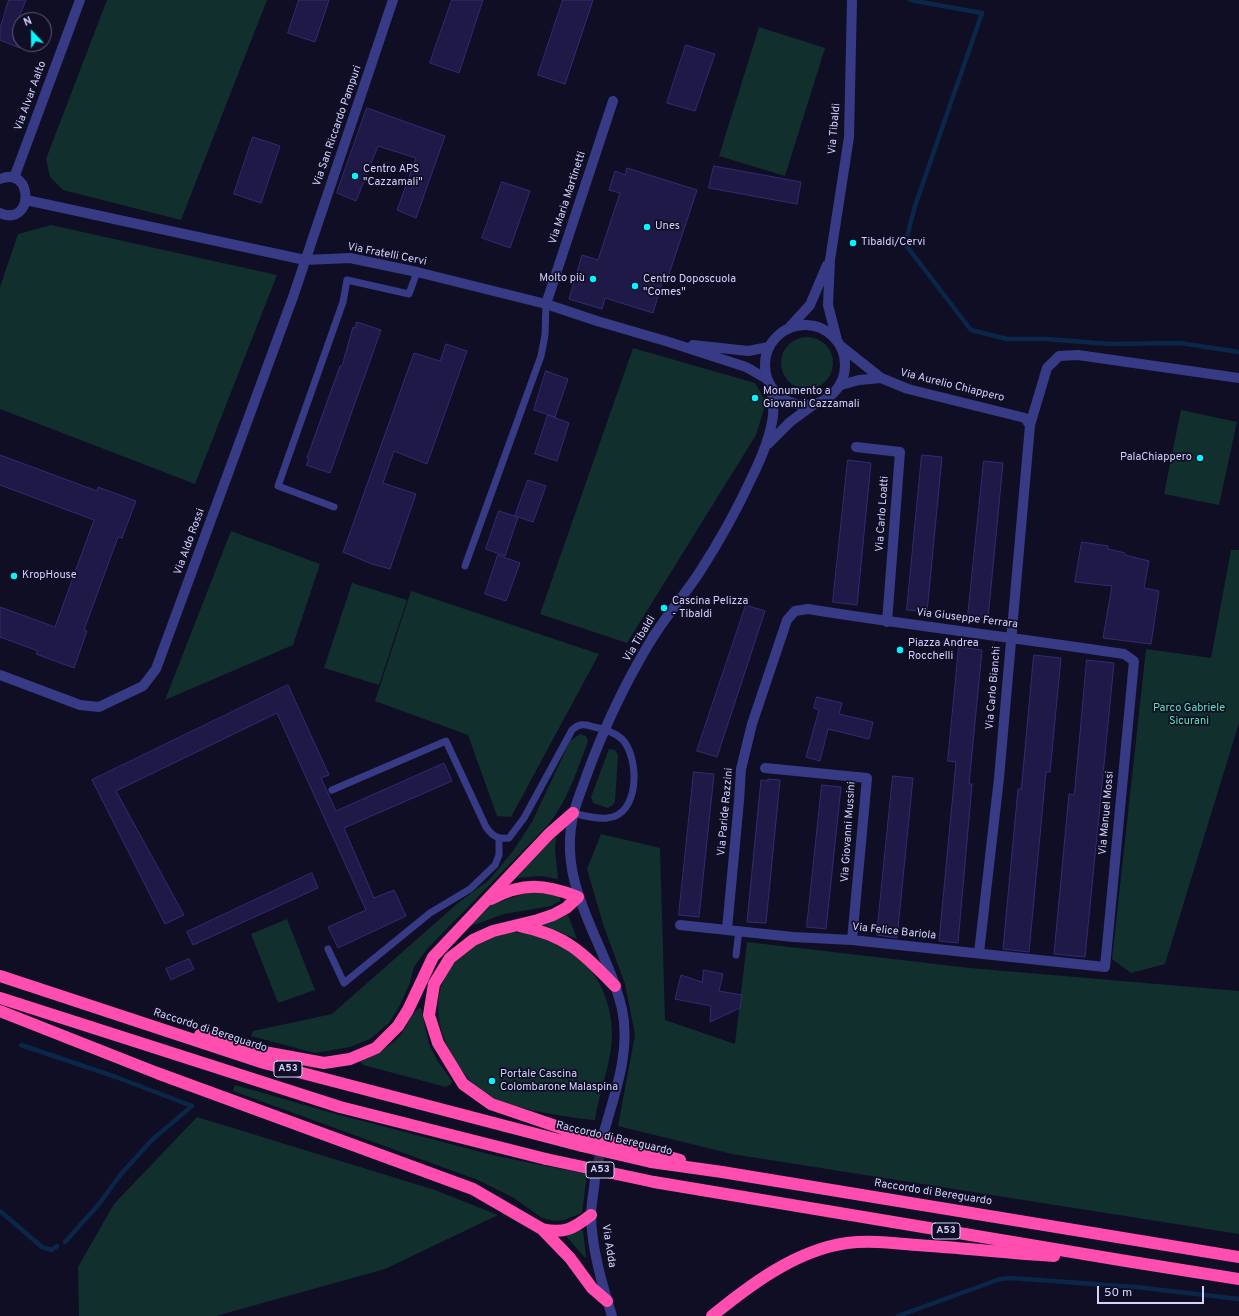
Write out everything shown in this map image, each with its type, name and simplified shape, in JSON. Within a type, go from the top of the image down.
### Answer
[{"type":"highway","points":[[113,1012],[264,1052],[324,1063],[350,1059],[376,1048],[398,1026],[408,1010],[433,957],[482,903],[549,834],[573,813]]},
{"type":"highway","points":[[482,903],[517,888],[535,885],[555,888],[578,897],[566,908],[553,915],[493,931],[473,940],[450,958],[434,984],[429,1015],[438,1044],[463,1084],[491,1104],[583,1141]]},
{"type":"highway","points":[[514,926],[542,930],[579,950],[615,986]]},
{"type":"highway","name":"Raccordo di Bereguardo","points":[[0,976],[264,1063],[651,1157],[722,1172],[1239,1257]]},
{"type":"highway","name":"A53","points":[[0,998],[340,1107],[546,1159],[654,1182],[1239,1279]]},
{"type":"highway","points":[[0,1011],[157,1073],[473,1189],[542,1229],[570,1258],[592,1288],[607,1301]]},
{"type":"highway","points":[[542,1229],[557,1232],[570,1229],[591,1215]]},
{"type":"highway","points":[[712,1316],[768,1275],[789,1263],[813,1252],[847,1243],[884,1242],[1126,1261]]},
{"type":"street","name":"Via Alvar Aalto","points":[[14,178],[80,0]]},
{"type":"street","name":"Via San Riccardo Pampuri","points":[[305,260],[393,0]]},
{"type":"street","name":"Via Tibaldi","points":[[840,344],[828,305],[830,260],[849,137],[852,0]]},
{"type":"street","name":"Via Maria Martinetti","points":[[546,304],[613,101]]},
{"type":"street","points":[[0,180],[14,178],[19,181],[25,189],[26,200],[24,206],[14,214],[1,215]]},
{"type":"street","name":"Via Fratelli Cervi","points":[[26,200],[305,260],[350,258],[417,272],[546,304],[669,342],[746,367],[770,384]]},
{"type":"street","name":"Via Aldo Rossi","points":[[0,675],[80,705],[99,707],[142,686],[156,669],[305,260]]},
{"type":"street","name":"Via Tibaldi","points":[[787,329],[810,305],[830,260]]},
{"type":"street","points":[[840,344],[844,354],[846,370],[841,385],[830,398],[814,405],[798,405],[783,399],[770,384],[765,363],[769,347],[777,337],[787,329],[800,325],[814,326],[827,331],[840,344],[881,378]]},
{"type":"street","name":"Via Fratelli Cervi","points":[[669,342],[748,351],[769,347]]},
{"type":"street","name":"Via Carlo Bianchi","points":[[979,953],[999,778],[1030,425],[1047,368],[1059,356],[1078,355],[1239,378]]},
{"type":"street","name":"Via Aurelio Chiappero","points":[[841,385],[859,380],[881,378],[908,389],[1025,418],[1030,425]]},
{"type":"street","name":"Via Tibaldi","points":[[615,986],[578,897],[569,860],[573,813],[615,706],[650,642],[699,573],[740,504],[768,444],[773,415],[770,384]]},
{"type":"street","name":"Via Tibaldi","points":[[768,444],[790,422],[814,405]]},
{"type":"street","name":"Via Carlo Loatti","points":[[856,447],[900,452],[887,622]]},
{"type":"street","name":"Via Giuseppe Ferrara","points":[[795,611],[808,609],[887,622],[1011,637],[1124,654],[1134,661]]},
{"type":"street","name":"Via Paride Razzini","points":[[727,929],[739,801],[740,769],[752,724],[786,620],[795,611]]},
{"type":"street","name":"Via Manuel Mossi","points":[[1105,967],[1134,661]]},
{"type":"street","name":"Via Giovanni Mussini","points":[[765,768],[867,778],[852,940]]},
{"type":"street","name":"Via Felice Bariola","points":[[680,925],[739,930],[793,937],[852,940],[1105,967]]},
{"type":"street","points":[[604,1132],[625,1053],[625,1030],[622,1009],[615,986]]},
{"type":"street","name":"Via Adda","points":[[595,1179],[591,1215],[599,1271],[612,1316]]},
{"type":"lane","points":[[334,507],[278,486],[343,302],[347,280],[409,294],[417,272]]},
{"type":"lane","points":[[466,566],[541,356],[545,334],[546,304]]},
{"type":"lane","points":[[332,790],[446,741],[491,835],[499,839],[509,838],[517,829],[572,730],[583,724],[605,729],[616,734],[623,740],[629,749],[633,761],[632,792],[627,807],[608,819],[573,813]]},
{"type":"lane","points":[[328,949],[344,984],[430,913],[470,889],[495,865],[498,856],[499,839]]},
{"type":"lane","points":[[736,955],[739,930]]},
{"type":"green space","points":[[107,0],[267,0],[181,220],[63,190],[50,177],[46,159]]},
{"type":"green space","points":[[759,27],[825,48],[785,176],[719,156]]},
{"type":"green space","points":[[51,225],[277,275],[195,484],[0,409],[0,287],[18,234]]},
{"type":"green space","points":[[802,337],[812,337],[826,344],[833,358],[833,368],[826,382],[812,389],[802,389],[792,385],[785,378],[781,368],[781,358],[785,348],[792,341]]},
{"type":"green space","points":[[633,348],[755,383],[766,402],[756,435],[627,643],[540,614]]},
{"type":"green space","name":"PalaChiappero","points":[[1181,410],[1237,422],[1219,505],[1164,494]]},
{"type":"green space","points":[[231,531],[320,564],[293,645],[165,700]]},
{"type":"green space","name":"Parco Gabriele Sicurani","points":[[1231,550],[1239,550],[1239,723],[1165,964],[1131,973],[1112,959],[1146,649],[1211,658]]},
{"type":"green space","points":[[352,583],[407,600],[379,685],[324,668]]},
{"type":"green space","points":[[411,591],[599,654],[511,817],[497,816],[468,735],[375,701]]},
{"type":"green space","points":[[580,734],[586,736],[588,741],[572,784],[562,805],[549,824],[427,949],[414,967],[409,985],[399,1007],[389,1023],[370,1039],[350,1047],[315,1053],[251,1036],[253,1031],[332,1014],[458,903],[489,880],[513,851],[532,822],[570,741]]},
{"type":"green space","points":[[609,749],[615,750],[618,755],[615,801],[613,805],[608,808],[593,803],[591,797]]},
{"type":"green space","points":[[601,834],[660,848],[665,1020],[735,1044],[747,942],[970,968],[1239,991],[1239,1234],[732,1154],[618,1126],[635,1035],[625,984],[603,924],[587,869]]},
{"type":"green space","points":[[554,836],[556,838],[555,850],[558,879],[541,876],[516,878]]},
{"type":"green space","points":[[532,891],[542,891],[560,896],[560,901],[551,906],[504,914],[468,927],[490,905]]},
{"type":"green space","points":[[565,914],[568,915],[577,939],[540,924]]},
{"type":"green space","points":[[287,919],[315,990],[278,1003],[251,934]]},
{"type":"green space","points":[[513,932],[549,938],[563,945],[576,954],[587,965],[596,977],[603,991],[611,1021],[612,1037],[607,1068],[595,1120],[568,1117],[521,1108],[493,1098],[478,1088],[467,1077],[448,1047],[441,1026],[438,1006],[441,988],[448,972],[459,958],[474,946],[492,937]]},
{"type":"green space","points":[[421,1008],[429,1044],[437,1060],[452,1081],[451,1084],[446,1087],[363,1065],[359,1061],[392,1044],[401,1035],[415,1012]]},
{"type":"green space","points":[[235,1085],[336,1114],[496,1156],[587,1174],[582,1213],[564,1220],[554,1221],[542,1218],[514,1198],[478,1180],[233,1091]]},
{"type":"green space","points":[[197,1117],[435,1190],[498,1215],[385,1269],[216,1316],[79,1316],[78,1267],[114,1204]]},
{"type":"green space","points":[[579,1229],[583,1231],[585,1258],[566,1236]]},
{"type":"building","points":[[9,0],[26,0],[21,12],[12,12],[12,45],[0,40],[0,29]]},
{"type":"building","points":[[299,0],[329,0],[315,42],[288,33]]},
{"type":"building","points":[[452,0],[483,0],[459,73],[430,63]]},
{"type":"building","points":[[563,0],[593,0],[565,84],[538,75]]},
{"type":"building","points":[[686,45],[715,54],[695,111],[667,103]]},
{"type":"building","name":"Centro APS \"Cazzamali\"","points":[[367,108],[445,136],[416,218],[397,210],[416,158],[378,146],[356,201],[337,193]]},
{"type":"building","points":[[253,137],[280,146],[261,203],[234,194]]},
{"type":"building","points":[[714,166],[801,182],[797,204],[709,188]]},
{"type":"building","name":"Unes","points":[[627,168],[697,190],[667,280],[663,279],[653,313],[605,298],[602,309],[569,299],[582,255],[598,260],[620,193],[609,190],[615,171],[625,175]]},
{"type":"building","points":[[502,182],[530,191],[510,248],[482,238]]},
{"type":"building","points":[[357,322],[381,330],[330,473],[306,465],[309,459],[307,458],[340,366],[342,366],[353,327],[355,328]]},
{"type":"building","points":[[446,344],[467,351],[427,464],[394,451],[383,483],[416,494],[390,569],[372,564],[343,552],[414,353],[440,361]]},
{"type":"building","points":[[546,371],[568,379],[555,417],[534,410]]},
{"type":"building","points":[[548,415],[569,423],[557,461],[535,454]]},
{"type":"building","points":[[0,455],[97,491],[98,487],[136,501],[122,538],[118,537],[84,630],[87,631],[74,668],[36,654],[38,651],[0,637],[0,607],[55,627],[94,520],[0,485]]},
{"type":"building","points":[[922,455],[942,457],[927,612],[907,610]]},
{"type":"building","points":[[848,460],[871,463],[857,605],[833,602]]},
{"type":"building","points":[[984,461],[1003,463],[988,618],[968,616]]},
{"type":"building","points":[[528,480],[546,486],[533,522],[515,516]]},
{"type":"building","points":[[499,511],[518,517],[505,556],[486,549]]},
{"type":"building","points":[[1082,542],[1108,546],[1108,549],[1149,561],[1144,588],[1159,591],[1151,644],[1103,638],[1112,586],[1075,582]]},
{"type":"building","points":[[498,555],[520,563],[506,601],[485,594]]},
{"type":"building","points":[[746,605],[765,611],[717,757],[697,751]]},
{"type":"building","points":[[959,647],[982,650],[969,784],[972,784],[958,943],[939,941],[956,762],[948,761]]},
{"type":"building","points":[[1034,655],[1061,658],[1050,772],[1046,772],[1029,952],[1003,949],[1018,789],[1021,789]]},
{"type":"building","points":[[1087,660],[1114,663],[1085,957],[1054,954],[1069,794],[1074,795]]},
{"type":"building","points":[[288,685],[329,775],[321,778],[336,811],[444,763],[452,781],[344,828],[374,898],[394,890],[406,916],[338,948],[328,927],[366,910],[277,713],[116,791],[184,915],[165,924],[92,780]]},
{"type":"building","points":[[817,697],[842,703],[839,714],[873,722],[869,739],[828,729],[820,761],[806,757],[819,710],[814,708]]},
{"type":"building","points":[[694,772],[714,774],[699,917],[679,915]]},
{"type":"building","points":[[893,776],[913,778],[897,938],[877,935]]},
{"type":"building","points":[[768,779],[780,780],[766,923],[747,922],[761,780],[768,781]]},
{"type":"building","points":[[822,785],[841,787],[826,929],[807,927]]},
{"type":"building","points":[[312,873],[318,888],[193,945],[187,932]]},
{"type":"building","points":[[189,959],[194,969],[171,980],[166,969]]},
{"type":"building","points":[[704,970],[723,974],[719,991],[742,995],[740,1008],[710,1022],[711,1006],[675,999],[681,975],[702,982]]},
{"type":"waterway","points":[[910,0],[982,13],[915,206],[905,244],[971,330],[1007,339],[1045,339],[1111,344],[1180,343],[1239,352]]},
{"type":"waterway","points":[[21,1045],[116,1077],[192,1106],[153,1139],[121,1174],[99,1204],[65,1242]]},
{"type":"waterway","points":[[0,1211],[42,1247],[52,1250],[57,1246]]},
{"type":"waterway","points":[[898,1316],[1000,1279],[1011,1278],[1136,1287],[1239,1299]]},
{"type":"tunnel","points":[[595,1177],[602,1144]]},
{"type":"place","name":"Centro APS \"Cazzamali\"","points":[[355,176]]},
{"type":"place","name":"Unes","points":[[647,227]]},
{"type":"place","name":"Tibaldi/Cervi","points":[[853,243]]},
{"type":"place","name":"Molto più","points":[[593,279]]},
{"type":"place","name":"Centro Doposcuola \"Comes\"","points":[[635,286]]},
{"type":"place","name":"Monumento a Giovanni Cazzamali","points":[[755,398]]},
{"type":"place","name":"PalaChiappero","points":[[1200,458]]},
{"type":"place","name":"KropHouse","points":[[14,576]]},
{"type":"place","name":"Cascina Pelizza - Tibaldi","points":[[664,608]]},
{"type":"place","name":"Piazza Andrea Rocchelli","points":[[900,650]]},
{"type":"place","name":"Portale Cascina Colombarone Malaspina","points":[[492,1081]]}]
